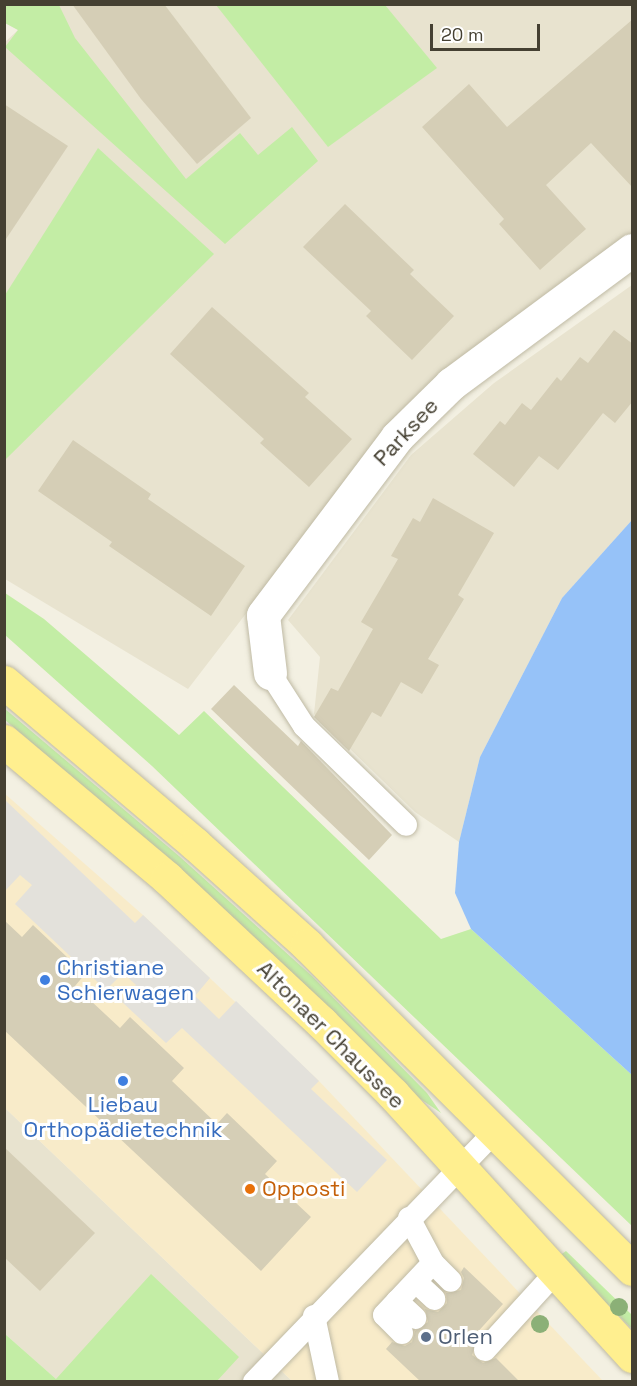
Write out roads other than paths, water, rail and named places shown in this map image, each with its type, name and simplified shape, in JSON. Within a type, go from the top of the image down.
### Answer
[{"type":"main road","name":"Altonaer Chaussee","points":[[4,682],[195,844],[307,945],[633,1269]]},
{"type":"main road","name":"Altonaer Chaussee","points":[[4,741],[239,944],[393,1094],[633,1356]]},
{"type":"street","name":"Parksee","points":[[270,673],[263,615],[397,437],[451,384],[633,250]]},
{"type":"lane","points":[[270,673],[304,726],[406,825]]},
{"type":"lane","points":[[254,1382],[314,1316],[495,1132]]},
{"type":"lane","points":[[409,1218],[433,1263],[452,1281]]},
{"type":"lane","points":[[408,1326],[384,1315],[433,1263]]},
{"type":"lane","points":[[481,1345],[497,1324],[555,1273]]},
{"type":"lane","points":[[416,1282],[434,1299]]},
{"type":"lane","points":[[314,1316],[328,1382]]},
{"type":"water","points":[[632,520],[632,1075],[471,929],[455,893],[459,842],[480,757],[562,598]]},
{"type":"place","name":"Christiane Schierwagen","points":[[45,980]]},
{"type":"place","name":"Liebau Orthopädietechnik","points":[[123,1081]]},
{"type":"place","name":"Opposti","points":[[250,1189]]},
{"type":"place","name":"Orlen","points":[[426,1337]]}]
